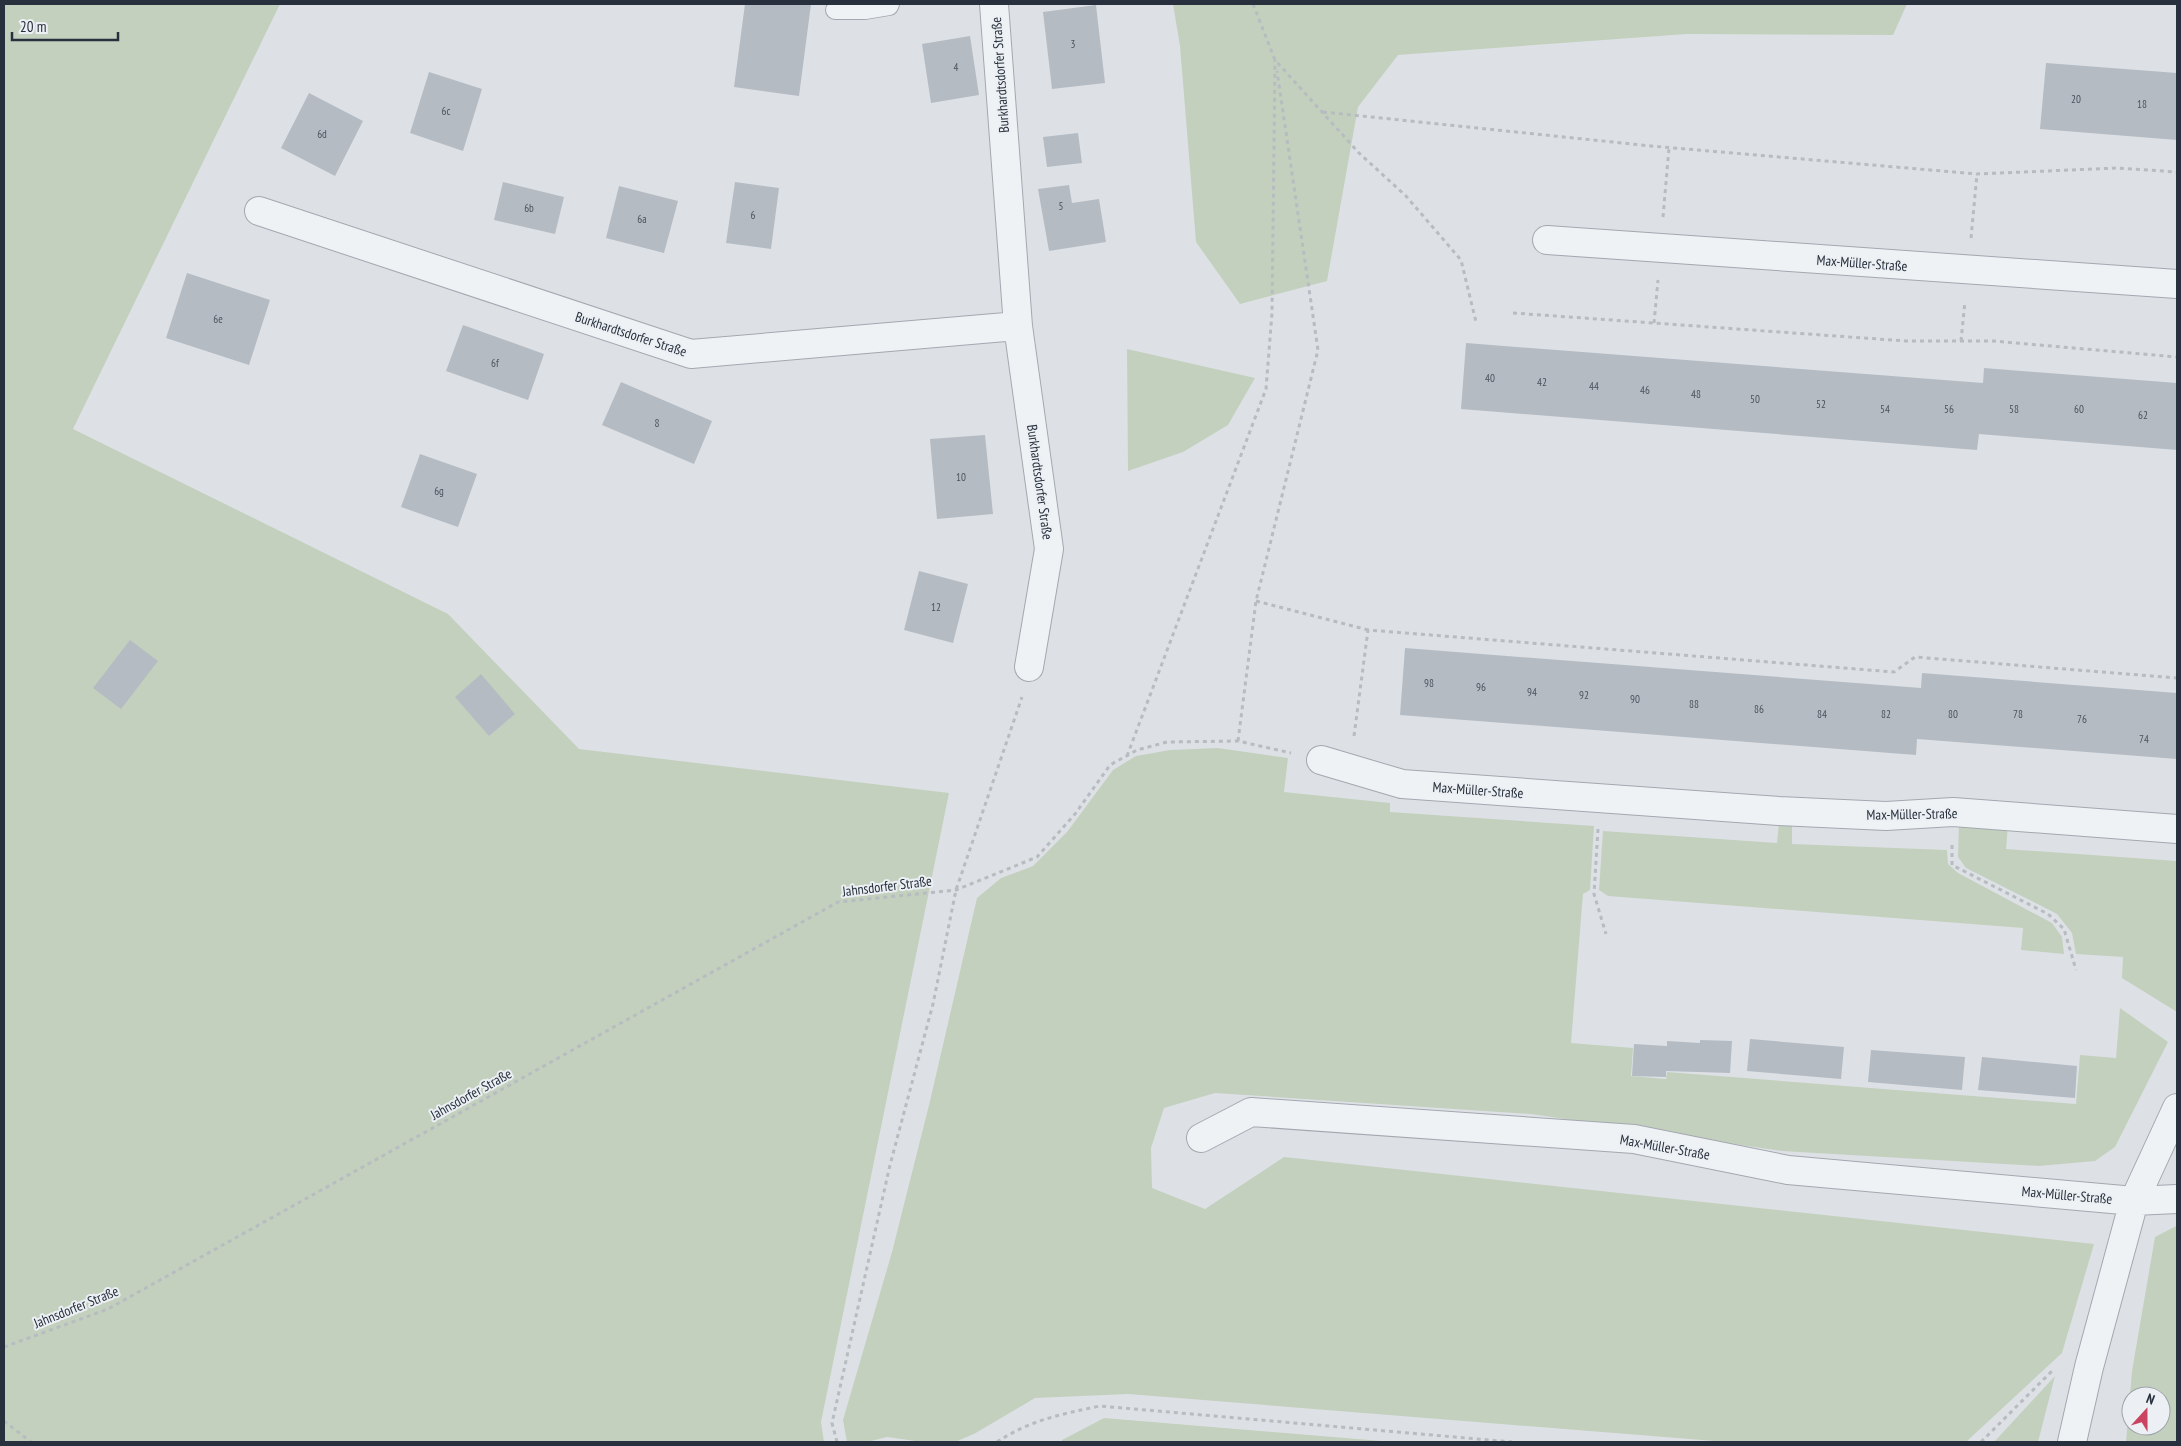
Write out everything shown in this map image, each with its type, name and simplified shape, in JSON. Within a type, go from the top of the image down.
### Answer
[{"type":"street","name":"Burkhardtsdorfer Straße","points":[[995,6],[1018,326],[1049,549],[1029,667]]},
{"type":"street","name":"Burkhardtsdorfer Straße","points":[[259,211],[690,354],[1018,326]]},
{"type":"street","name":"Max-Müller-Straße","points":[[1547,240],[2177,284]]},
{"type":"street","name":"Max-Müller-Straße","points":[[1321,760],[1402,784],[1886,816],[1953,812],[2177,829]]},
{"type":"street","name":"Max-Müller-Straße","points":[[2072,1442],[2089,1367],[2134,1200],[2177,1108]]},
{"type":"street","name":"Max-Müller-Straße","points":[[1201,1138],[1252,1112],[1634,1139],[1788,1170],[2134,1200],[2177,1199]]},
{"type":"lane","points":[[834,10],[865,10],[889,5]]},
{"type":"path","points":[[1238,741],[1256,601],[1318,350],[1275,60],[1253,4]]},
{"type":"path","points":[[1275,60],[1359,153],[1406,196],[1461,260],[1476,322]]},
{"type":"path","points":[[1127,756],[1266,389],[1272,313],[1275,60]]},
{"type":"path","points":[[1323,112],[1669,148],[1977,174],[2117,168],[2177,172]]},
{"type":"path","points":[[1654,323],[1669,148]]},
{"type":"path","points":[[1514,313],[1906,341],[1993,341],[2177,357]]},
{"type":"path","points":[[1256,601],[1368,630],[1894,672],[1915,657],[2177,678]]},
{"type":"path","points":[[1350,769],[1368,630]]},
{"type":"path","points":[[837,1442],[832,1423],[890,1165],[933,1004],[956,890],[1023,694],[1029,667]]},
{"type":"path","name":"Jahnsdorfer Straße","points":[[4,1347],[108,1309],[838,902],[956,890],[1037,857],[1075,814],[1110,765],[1138,750],[1167,742],[1238,741],[1321,760]]},
{"type":"path","points":[[1953,812],[1952,865],[2048,914],[2064,929],[2076,970]]},
{"type":"path","points":[[1598,827],[1594,894],[1606,934]]},
{"type":"path","points":[[1981,1442],[2062,1361],[2089,1367]]},
{"type":"path","points":[[997,1442],[1011,1433],[1054,1415],[1100,1406],[1512,1442]]},
{"type":"path","points":[[4,1421],[31,1442]]},
{"type":"green space","points":[[4,4],[280,4],[73,429],[448,614],[579,749],[949,793],[821,1422],[824,1442],[4,1442]]},
{"type":"green space","points":[[1173,4],[1907,4],[1893,35],[1687,34],[1398,55],[1358,107],[1327,281],[1240,304],[1196,242],[1180,46]]},
{"type":"green space","points":[[1127,349],[1255,378],[1228,425],[1183,452],[1128,471]]},
{"type":"green space","points":[[1218,748],[1288,758],[1284,792],[1390,803],[1390,812],[1594,826],[1590,890],[1583,894],[1571,1043],[1633,1048],[1631,1076],[1666,1079],[1667,1072],[2076,1104],[2080,1055],[2116,1058],[2120,1008],[2168,1042],[2115,1147],[2095,1161],[2039,1166],[1782,1151],[1531,1114],[1215,1093],[1164,1108],[1151,1148],[1152,1188],[1205,1209],[1284,1157],[2094,1244],[2062,1353],[1966,1442],[1727,1442],[1128,1394],[1035,1398],[974,1434],[955,1442],[922,1442],[887,1437],[867,1442],[847,1442],[843,1420],[892,1252],[930,1101],[977,898],[1001,878],[1033,866],[1067,832],[1113,770],[1136,756],[1170,750]]},
{"type":"green space","points":[[1959,821],[2008,825],[2006,849],[2177,861],[2177,1012],[2122,978],[2123,957],[2076,954],[2072,933],[2057,914],[1966,868],[1958,857]]},
{"type":"green space","points":[[1779,822],[1792,822],[1792,844],[1947,850],[1948,864],[1958,873],[2052,923],[2062,937],[2064,954],[2021,950],[2023,928],[1608,896],[1599,890],[1603,831],[1777,843]]},
{"type":"green space","points":[[2176,1226],[2177,1442],[2126,1442],[2127,1436],[2171,1436],[2171,1386],[2131,1386],[2155,1237]]},
{"type":"green space","points":[[2055,1376],[2038,1442],[1994,1442]]},
{"type":"green space","points":[[1104,1418],[1394,1442],[1062,1442],[1062,1440]]},
{"type":"building","points":[[745,4],[811,4],[799,96],[734,87]]},
{"type":"building","points":[[1096,5],[1105,83],[1052,89],[1043,12]]},
{"type":"building","points":[[970,36],[979,95],[931,103],[922,44]]},
{"type":"building","points":[[2046,63],[2177,73],[2177,140],[2040,129]]},
{"type":"building","points":[[429,72],[482,89],[463,151],[410,133]]},
{"type":"building","points":[[309,93],[363,121],[335,176],[281,148]]},
{"type":"building","points":[[1078,133],[1082,163],[1047,167],[1043,137]]},
{"type":"building","points":[[503,182],[564,197],[555,234],[494,220]]},
{"type":"building","points":[[735,182],[779,188],[771,249],[726,243]]},
{"type":"building","points":[[1069,185],[1072,203],[1099,199],[1106,242],[1049,251],[1038,189]]},
{"type":"building","points":[[619,186],[678,201],[664,253],[606,238]]},
{"type":"building","points":[[187,273],[270,300],[249,365],[166,338]]},
{"type":"building","points":[[463,325],[544,354],[528,400],[446,371]]},
{"type":"building","points":[[1466,343],[1983,383],[1984,368],[2177,383],[2177,450],[1979,434],[1977,450],[1461,409]]},
{"type":"building","points":[[621,382],[712,421],[694,464],[602,425]]},
{"type":"building","points":[[985,435],[993,514],[937,519],[930,439]]},
{"type":"building","points":[[420,454],[477,474],[458,527],[401,507]]},
{"type":"building","points":[[919,571],[968,584],[953,643],[904,630]]},
{"type":"building","points":[[130,640],[158,661],[121,709],[93,688]]},
{"type":"building","points":[[1405,648],[1921,688],[1922,673],[2177,693],[2177,759],[1917,739],[1916,755],[1400,715]]},
{"type":"building","points":[[481,674],[515,714],[489,736],[455,697]]},
{"type":"building","points":[[1750,1039],[1844,1047],[1841,1079],[1747,1071]]},
{"type":"building","points":[[1700,1040],[1732,1041],[1730,1073],[1666,1071],[1666,1077],[1632,1076],[1634,1044],[1667,1046],[1667,1041],[1700,1043]]},
{"type":"building","points":[[1871,1050],[1965,1057],[1962,1090],[1868,1082]]},
{"type":"building","points":[[1982,1057],[2077,1066],[2075,1098],[1978,1090]]}]
